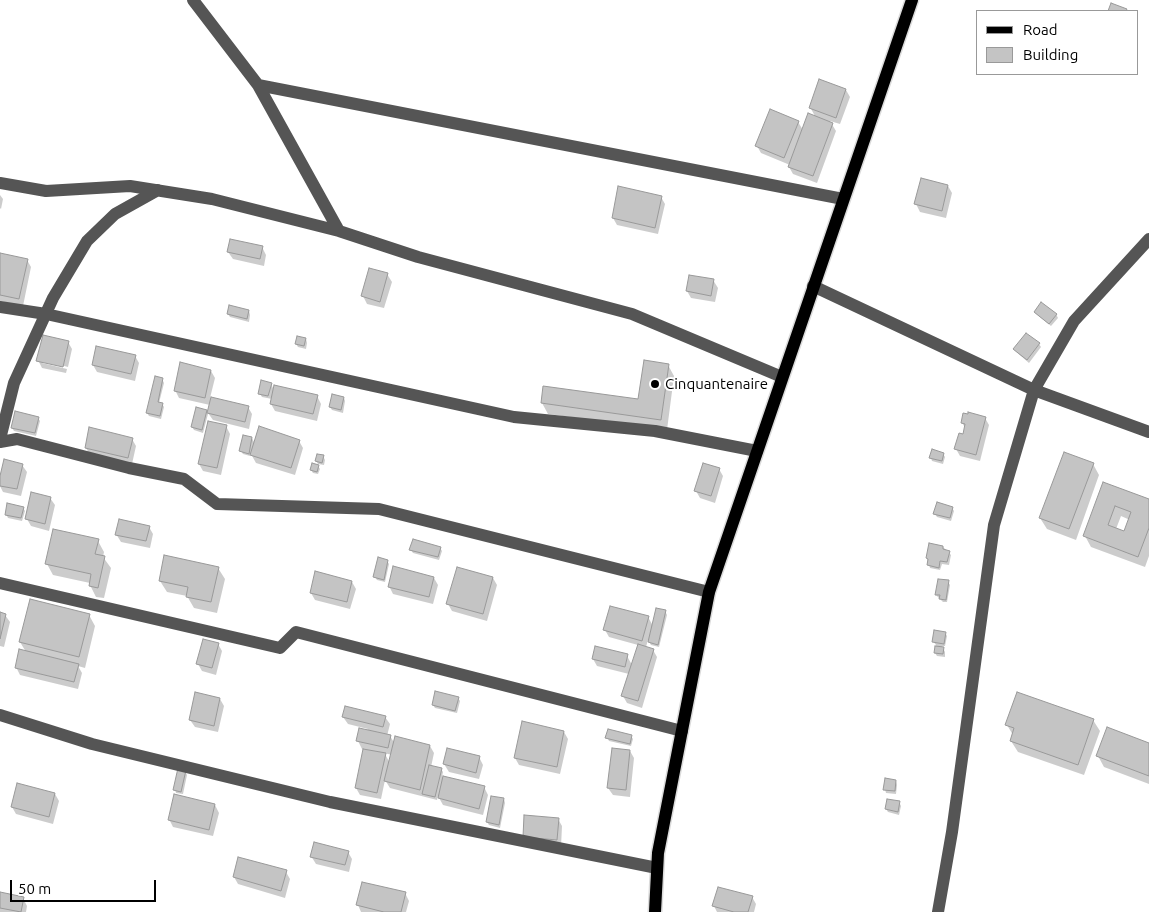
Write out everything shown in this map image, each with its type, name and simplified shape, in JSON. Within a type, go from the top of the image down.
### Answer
[{"type":"main road","points":[[655,912],[658,853],[709,592],[912,0]]},
{"type":"street","points":[[193,0],[258,85],[339,231]]},
{"type":"street","points":[[258,85],[843,199]]},
{"type":"street","points":[[0,183],[46,191],[130,186],[212,199],[339,231],[418,257],[632,314],[782,377]]},
{"type":"street","points":[[158,190],[115,214],[87,241],[53,298],[14,383],[0,440],[17,439],[129,468],[184,479],[217,504],[379,509],[709,592]]},
{"type":"street","points":[[938,912],[952,832],[994,526],[1034,390],[1074,320],[1149,239]]},
{"type":"street","points":[[813,286],[1034,390],[1149,432]]},
{"type":"street","points":[[0,307],[46,314],[514,417],[655,431],[757,451]]},
{"type":"street","points":[[0,583],[280,648],[296,632],[682,731]]},
{"type":"street","points":[[0,715],[92,744],[330,802],[657,868]]},
{"type":"building","points":[[1111,3],[1127,9],[1126,10],[1108,10]]},
{"type":"building","points":[[819,79],[846,89],[836,118],[809,108]]},
{"type":"building","points":[[770,109],[799,121],[784,158],[755,146]]},
{"type":"building","points":[[808,113],[833,123],[813,176],[788,167]]},
{"type":"building","points":[[921,178],[948,185],[942,211],[914,204]]},
{"type":"building","points":[[618,186],[662,196],[655,228],[612,218]]},
{"type":"building","points":[[230,239],[263,246],[260,259],[227,252]]},
{"type":"building","points":[[0,253],[28,259],[19,299],[0,295]]},
{"type":"building","points":[[369,268],[388,273],[380,302],[361,296]]},
{"type":"building","points":[[689,275],[714,279],[711,296],[686,291]]},
{"type":"building","points":[[1041,302],[1057,314],[1049,324],[1034,312]]},
{"type":"building","points":[[229,305],[249,310],[247,319],[227,314]]},
{"type":"building","points":[[1026,333],[1040,343],[1027,360],[1013,349]]},
{"type":"building","points":[[43,335],[69,341],[63,367],[36,361]]},
{"type":"building","points":[[297,336],[306,338],[304,346],[295,344]]},
{"type":"building","points":[[96,346],[136,355],[131,374],[92,365]]},
{"type":"building","points":[[644,360],[669,364],[661,420],[541,403],[543,386],[638,399]]},
{"type":"building","points":[[180,362],[211,370],[205,398],[174,391]]},
{"type":"building","points":[[155,376],[163,378],[158,402],[163,403],[160,416],[146,413]]},
{"type":"building","points":[[261,380],[272,383],[268,396],[258,394]]},
{"type":"building","points":[[274,385],[318,395],[313,414],[270,404]]},
{"type":"building","points":[[332,394],[344,397],[341,410],[329,407]]},
{"type":"building","points":[[211,397],[249,406],[245,422],[207,413]]},
{"type":"building","points":[[196,407],[207,410],[202,430],[191,427]]},
{"type":"building","points":[[15,411],[39,417],[35,433],[11,428]]},
{"type":"building","points":[[968,412],[986,417],[976,455],[954,449],[959,433],[963,434],[965,424],[961,423],[963,413],[968,414]]},
{"type":"building","points":[[208,421],[227,425],[217,468],[198,464]]},
{"type":"building","points":[[259,426],[300,440],[291,468],[250,455]]},
{"type":"building","points":[[89,427],[133,438],[128,458],[85,448]]},
{"type":"building","points":[[243,435],[252,437],[249,454],[239,451]]},
{"type":"building","points":[[932,449],[944,453],[942,461],[929,458]]},
{"type":"building","points":[[1064,452],[1094,463],[1069,529],[1039,518]]},
{"type":"building","points":[[317,454],[324,455],[322,463],[315,461]]},
{"type":"building","points":[[4,459],[23,464],[17,489],[0,486]]},
{"type":"building","points":[[312,463],[319,465],[317,472],[310,470]]},
{"type":"building","points":[[703,463],[720,468],[711,496],[694,491]]},
{"type":"building","points":[[1103,482],[1149,499],[1149,528],[1138,557],[1083,536]],"holes":[[[1115,506],[1131,512],[1124,531],[1108,525]]]},
{"type":"building","points":[[31,492],[51,497],[45,524],[25,519]]},
{"type":"building","points":[[937,502],[953,507],[950,518],[933,514]]},
{"type":"building","points":[[7,503],[24,507],[21,518],[5,515]]},
{"type":"building","points":[[119,519],[150,526],[146,541],[115,535]]},
{"type":"building","points":[[53,529],[99,539],[95,554],[105,556],[98,588],[89,586],[91,574],[45,564]]},
{"type":"building","points":[[413,539],[441,547],[438,557],[409,550]]},
{"type":"building","points":[[929,543],[943,546],[943,549],[950,551],[947,562],[940,561],[939,568],[927,565],[928,559],[926,558]]},
{"type":"building","points":[[164,555],[219,567],[211,602],[186,597],[188,587],[159,581]]},
{"type":"building","points":[[378,557],[388,560],[384,580],[373,577]]},
{"type":"building","points":[[393,566],[434,577],[429,597],[388,587]]},
{"type":"building","points":[[457,567],[493,577],[483,614],[446,604]]},
{"type":"building","points":[[315,571],[352,581],[347,602],[310,593]]},
{"type":"building","points":[[938,579],[949,580],[946,600],[939,599],[940,595],[935,595]]},
{"type":"building","points":[[30,599],[90,614],[79,657],[19,642]]},
{"type":"building","points":[[610,606],[649,616],[642,641],[603,630]]},
{"type":"building","points":[[656,608],[666,610],[658,645],[648,642]]},
{"type":"building","points":[[0,612],[6,614],[0,639]]},
{"type":"building","points":[[934,630],[946,632],[944,644],[932,642]]},
{"type":"building","points":[[203,639],[219,643],[212,668],[196,664]]},
{"type":"building","points":[[638,644],[654,649],[638,701],[621,696]]},
{"type":"building","points":[[595,646],[628,654],[625,667],[592,659]]},
{"type":"building","points":[[935,646],[944,647],[943,654],[934,653]]},
{"type":"building","points":[[19,649],[79,664],[74,682],[15,668]]},
{"type":"building","points":[[435,691],[459,697],[455,711],[432,705]]},
{"type":"building","points":[[195,692],[220,698],[214,726],[189,720]]},
{"type":"building","points":[[1017,692],[1094,719],[1078,765],[1010,741],[1014,728],[1005,725]]},
{"type":"building","points":[[345,706],[386,716],[383,727],[342,717]]},
{"type":"building","points":[[522,721],[564,731],[557,767],[514,758]]},
{"type":"building","points":[[1107,727],[1149,743],[1149,776],[1096,756]]},
{"type":"building","points":[[359,728],[391,735],[388,748],[356,741]]},
{"type":"building","points":[[608,729],[632,735],[630,744],[605,738]]},
{"type":"building","points":[[395,736],[430,745],[420,790],[384,781]]},
{"type":"building","points":[[447,748],[480,756],[476,773],[443,764]]},
{"type":"building","points":[[612,748],[630,750],[626,790],[607,788]]},
{"type":"building","points":[[363,749],[386,753],[377,793],[355,788]]},
{"type":"building","points":[[429,765],[442,768],[435,797],[422,794]]},
{"type":"building","points":[[178,768],[186,770],[181,792],[173,790]]},
{"type":"building","points":[[443,776],[485,786],[479,809],[438,798]]},
{"type":"building","points":[[885,778],[896,780],[895,791],[883,790]]},
{"type":"building","points":[[17,783],[55,793],[49,817],[11,807]]},
{"type":"building","points":[[174,794],[215,804],[209,830],[168,820]]},
{"type":"building","points":[[491,796],[504,798],[499,825],[486,822]]},
{"type":"building","points":[[887,799],[900,801],[898,812],[885,809]]},
{"type":"building","points":[[524,815],[559,818],[557,840],[523,837]]},
{"type":"building","points":[[314,842],[349,851],[345,865],[310,857]]},
{"type":"building","points":[[238,857],[287,870],[281,891],[233,877]]},
{"type":"building","points":[[362,882],[406,892],[401,912],[384,912],[356,905]]},
{"type":"building","points":[[718,887],[753,896],[748,912],[734,912],[712,906]]},
{"type":"building","points":[[0,892],[24,897],[21,912],[0,908]]},
{"type":"place","name":"Cinquantenaire","points":[[655,384]]}]
